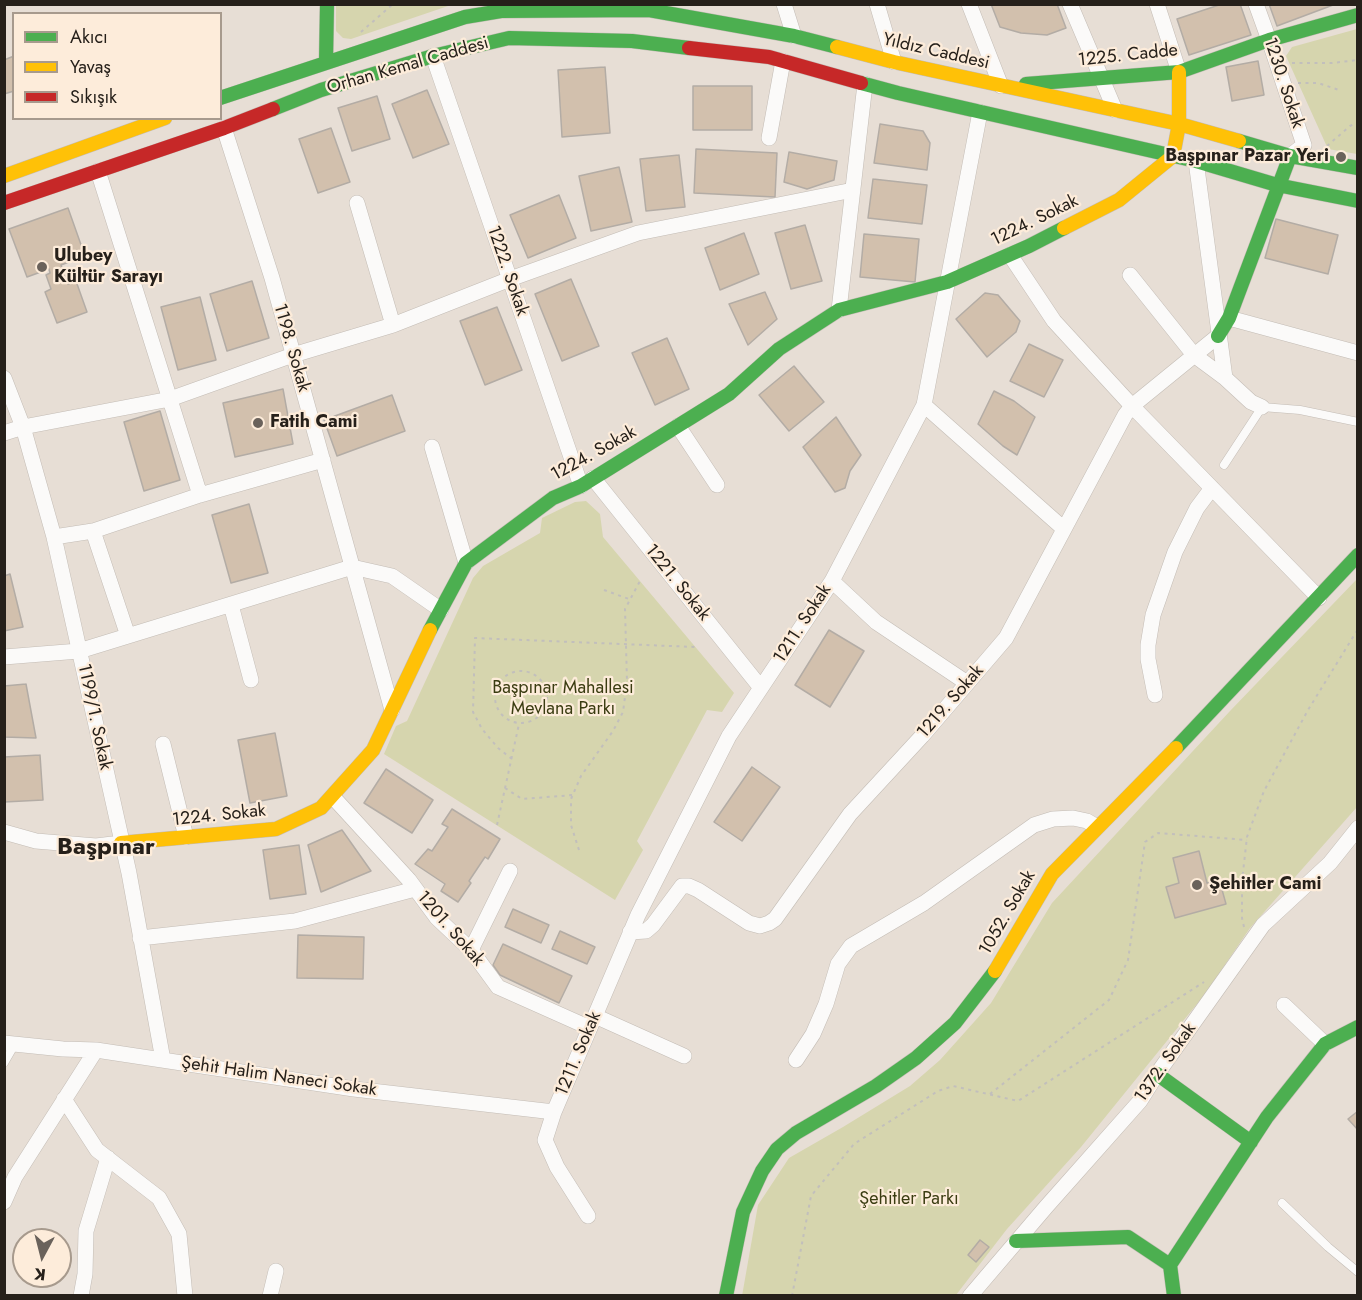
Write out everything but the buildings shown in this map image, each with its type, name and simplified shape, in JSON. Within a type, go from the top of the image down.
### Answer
[{"type":"street","points":[[326,62],[327,4]]},
{"type":"street","points":[[784,4],[794,36]]},
{"type":"street","points":[[877,4],[894,62]]},
{"type":"street","points":[[969,4],[1001,86]]},
{"type":"street","points":[[1070,4],[1115,110]]},
{"type":"street","points":[[1157,4],[1179,72],[1179,124],[1173,156]]},
{"type":"street","name":"1230. Sokak","points":[[1256,4],[1304,146],[1290,156]]},
{"type":"street","name":"Orhan Kemal Caddesi","points":[[4,203],[224,128],[321,90],[433,56],[509,38],[505,7],[465,17],[222,97]]},
{"type":"street","name":"Yıldız Caddesi","points":[[505,7],[649,10],[794,36],[894,62],[1179,124],[1290,156],[1358,168]]},
{"type":"street","name":"1225. Cadde","points":[[1001,86],[1101,76],[1179,72],[1351,13]]},
{"type":"street","points":[[509,38],[632,41],[759,56],[980,112],[1196,161],[1278,185],[1358,201]]},
{"type":"street","name":"1222. Sokak","points":[[433,56],[510,279],[587,482]]},
{"type":"street","points":[[769,138],[783,61]]},
{"type":"street","points":[[839,309],[865,84]]},
{"type":"street","name":"1211. Sokak","points":[[588,1215],[557,1167],[545,1140],[554,1112],[630,932],[729,736],[831,581],[924,405],[980,112]]},
{"type":"street","points":[[4,176],[159,120]]},
{"type":"street","name":"1198. Sokak","points":[[224,128],[272,278],[392,710]]},
{"type":"street","name":"1224. Sokak","points":[[121,843],[276,829],[321,808],[373,750],[417,655],[466,563],[553,498],[587,482],[729,394],[779,349],[839,309],[947,282],[1010,255],[1119,200],[1173,156]]},
{"type":"street","points":[[1218,336],[1229,318],[1290,156]]},
{"type":"street","points":[[1196,161],[1225,378]]},
{"type":"street","points":[[98,171],[200,495]]},
{"type":"street","points":[[4,433],[23,427],[170,399],[293,355],[393,325],[510,279],[638,234],[853,190]]},
{"type":"street","points":[[357,203],[393,325]]},
{"type":"street","points":[[1010,255],[1054,321],[1319,598]]},
{"type":"street","points":[[1130,275],[1194,355],[1225,378],[1251,402],[1262,407]]},
{"type":"street","points":[[1229,318],[1358,353]]},
{"type":"street","name":"1219. Sokak","points":[[630,932],[645,931],[653,926],[682,886],[698,890],[748,923],[760,926],[775,919],[850,814],[1006,638],[1132,405],[1218,336]]},
{"type":"street","name":"1199/1. Sokak","points":[[4,378],[23,427],[54,537],[129,873],[163,1060]]},
{"type":"street","points":[[924,405],[1064,529]]},
{"type":"street","points":[[678,426],[717,486]]},
{"type":"street","points":[[432,447],[466,563]]},
{"type":"street","points":[[54,537],[93,531],[200,495],[322,460]]},
{"type":"street","name":"1221. Sokak","points":[[587,482],[761,688]]},
{"type":"street","points":[[1155,695],[1149,666],[1148,645],[1153,615],[1175,552],[1197,508],[1212,488]]},
{"type":"street","points":[[93,531],[128,636]]},
{"type":"street","name":"1052. Sokak","points":[[726,1296],[743,1212],[762,1171],[777,1149],[796,1133],[876,1086],[916,1058],[955,1023],[992,977],[1052,874],[1224,699],[1358,555]]},
{"type":"street","points":[[4,657],[79,651],[352,567],[392,576],[441,610]]},
{"type":"street","points":[[831,581],[876,622],[967,683]]},
{"type":"street","points":[[231,605],[251,680]]},
{"type":"street","points":[[163,744],[186,837]]},
{"type":"street","name":"1201. Sokak","points":[[333,796],[416,889],[437,918],[471,951],[498,987],[684,1056]]},
{"type":"street","points":[[796,1060],[813,1034],[826,1004],[838,964],[844,954],[860,939],[924,903],[1034,825],[1053,819],[1073,818],[1086,820],[1097,827]]},
{"type":"street","name":"1372. Sokak","points":[[970,1296],[1140,1101],[1263,925],[1330,863],[1358,828]]},
{"type":"street","points":[[4,832],[36,841],[96,846],[121,843]]},
{"type":"street","points":[[471,951],[510,871]]},
{"type":"street","points":[[140,938],[295,921],[416,889]]},
{"type":"street","points":[[1284,1005],[1325,1044]]},
{"type":"street","points":[[1174,1296],[1170,1265],[1267,1117],[1325,1044],[1358,1028]]},
{"type":"street","name":"Şehit Halim Naneci Sokak","points":[[10,1043],[96,1050],[354,1089],[554,1112]]},
{"type":"street","points":[[4,1202],[15,1177],[96,1050]]},
{"type":"street","points":[[1157,1074],[1251,1142]]},
{"type":"street","points":[[64,1099],[98,1150],[159,1198],[179,1234],[185,1296]]},
{"type":"street","points":[[81,1296],[85,1274],[86,1231],[108,1158]]},
{"type":"street","points":[[1016,1241],[1128,1237],[1170,1265]]},
{"type":"street","points":[[270,1296],[276,1271]]},
{"type":"lane","points":[[1224,465],[1262,407],[1300,410],[1358,422]]},
{"type":"lane","points":[[4,1063],[10,1043]]},
{"type":"lane","points":[[1282,1203],[1358,1272]]},
{"type":"path","points":[[1289,63],[1332,63],[1358,60]]},
{"type":"path","points":[[1298,82],[1318,83],[1338,90]]},
{"type":"path","points":[[1311,159],[1350,126],[1358,122]]},
{"type":"path","points":[[579,850],[571,825],[573,795],[581,776],[613,731],[622,712],[627,682],[624,609],[640,581]]},
{"type":"path","points":[[604,590],[629,599]]},
{"type":"path","points":[[1246,934],[1242,918],[1242,881],[1247,840],[1264,791],[1308,710],[1358,629]]},
{"type":"path","points":[[512,759],[498,748],[473,712],[475,638],[695,647]]},
{"type":"path","points":[[524,671],[533,673],[546,686],[548,695],[543,713],[537,719],[519,724],[504,718],[498,711],[495,695],[497,687],[508,674],[524,671]]},
{"type":"path","points":[[497,825],[519,724]]},
{"type":"path","points":[[505,788],[522,799],[573,795]]},
{"type":"path","points":[[990,1094],[1109,1000],[1128,960],[1145,842],[1158,833],[1247,840]]},
{"type":"path","points":[[792,1296],[811,1196],[854,1144],[938,1091],[953,1086],[1018,1101],[1210,978]]},
{"type":"green space","points":[[336,5],[451,5],[351,39],[343,38],[336,31]]},
{"type":"green space","points":[[1358,29],[1357,154],[1328,149],[1286,56],[1292,47]]},
{"type":"green space","name":"Başpınar Mahallesi Mevlana Parkı","points":[[586,501],[600,514],[603,537],[734,693],[722,712],[707,710],[637,841],[643,850],[615,900],[384,754],[396,726],[407,721],[473,578],[483,566],[540,533],[542,518],[575,502]]},
{"type":"green space","name":"Şehitler Parkı","points":[[1357,579],[1357,807],[1250,928],[1205,994],[1081,1147],[1007,1229],[956,1295],[742,1296],[758,1205],[789,1158],[910,1086],[940,1060],[991,1003],[1052,903],[1230,711]]},
{"type":"traffic: fast","points":[[326,62],[327,4]]},
{"type":"traffic: fast","points":[[222,97],[465,17],[501,11],[649,10],[794,36],[837,47]]},
{"type":"traffic: fast","points":[[1026,84],[1179,72],[1269,40],[1358,15]]},
{"type":"traffic: fast","points":[[273,109],[321,90],[433,56],[509,38],[632,41],[689,48]]},
{"type":"traffic: fast","points":[[861,83],[1196,161],[1277,185],[1358,201]]},
{"type":"traffic: fast","points":[[1239,141],[1290,156],[1358,168]]},
{"type":"traffic: fast","points":[[1218,336],[1229,318],[1290,156]]},
{"type":"traffic: fast","points":[[430,630],[466,563],[553,498],[581,486],[729,394],[779,349],[839,310],[947,282],[1064,228]]},
{"type":"traffic: fast","points":[[1176,748],[1358,555]]},
{"type":"traffic: fast","points":[[726,1296],[743,1212],[762,1171],[777,1149],[796,1133],[876,1086],[916,1058],[955,1023],[995,971]]},
{"type":"traffic: fast","points":[[1170,1265],[1267,1117],[1325,1044],[1358,1027]]},
{"type":"traffic: fast","points":[[1157,1074],[1251,1142]]},
{"type":"traffic: fast","points":[[1016,1241],[1128,1237],[1170,1265],[1174,1296]]},
{"type":"traffic: slow","points":[[837,47],[894,62],[1179,124],[1239,141]]},
{"type":"traffic: slow","points":[[1064,228],[1119,200],[1173,156],[1179,124],[1179,72]]},
{"type":"traffic: slow","points":[[4,176],[159,120]]},
{"type":"traffic: slow","points":[[121,843],[276,829],[321,808],[373,750],[430,630]]},
{"type":"traffic: slow","points":[[995,971],[1052,874],[1176,748]]},
{"type":"traffic: jam","points":[[689,48],[769,57],[861,83]]},
{"type":"traffic: jam","points":[[4,203],[273,109]]},
{"type":"place","name":"Başpınar Pazar Yeri","points":[[1341,157]]},
{"type":"place","name":"Ulubey Kültür Sarayı","points":[[42,267]]},
{"type":"place","name":"Fatih Cami","points":[[258,423]]},
{"type":"place","name":"Şehitler Cami","points":[[1197,885]]},
{"type":"district","name":"Başpınar","points":[[106,848]]}]
